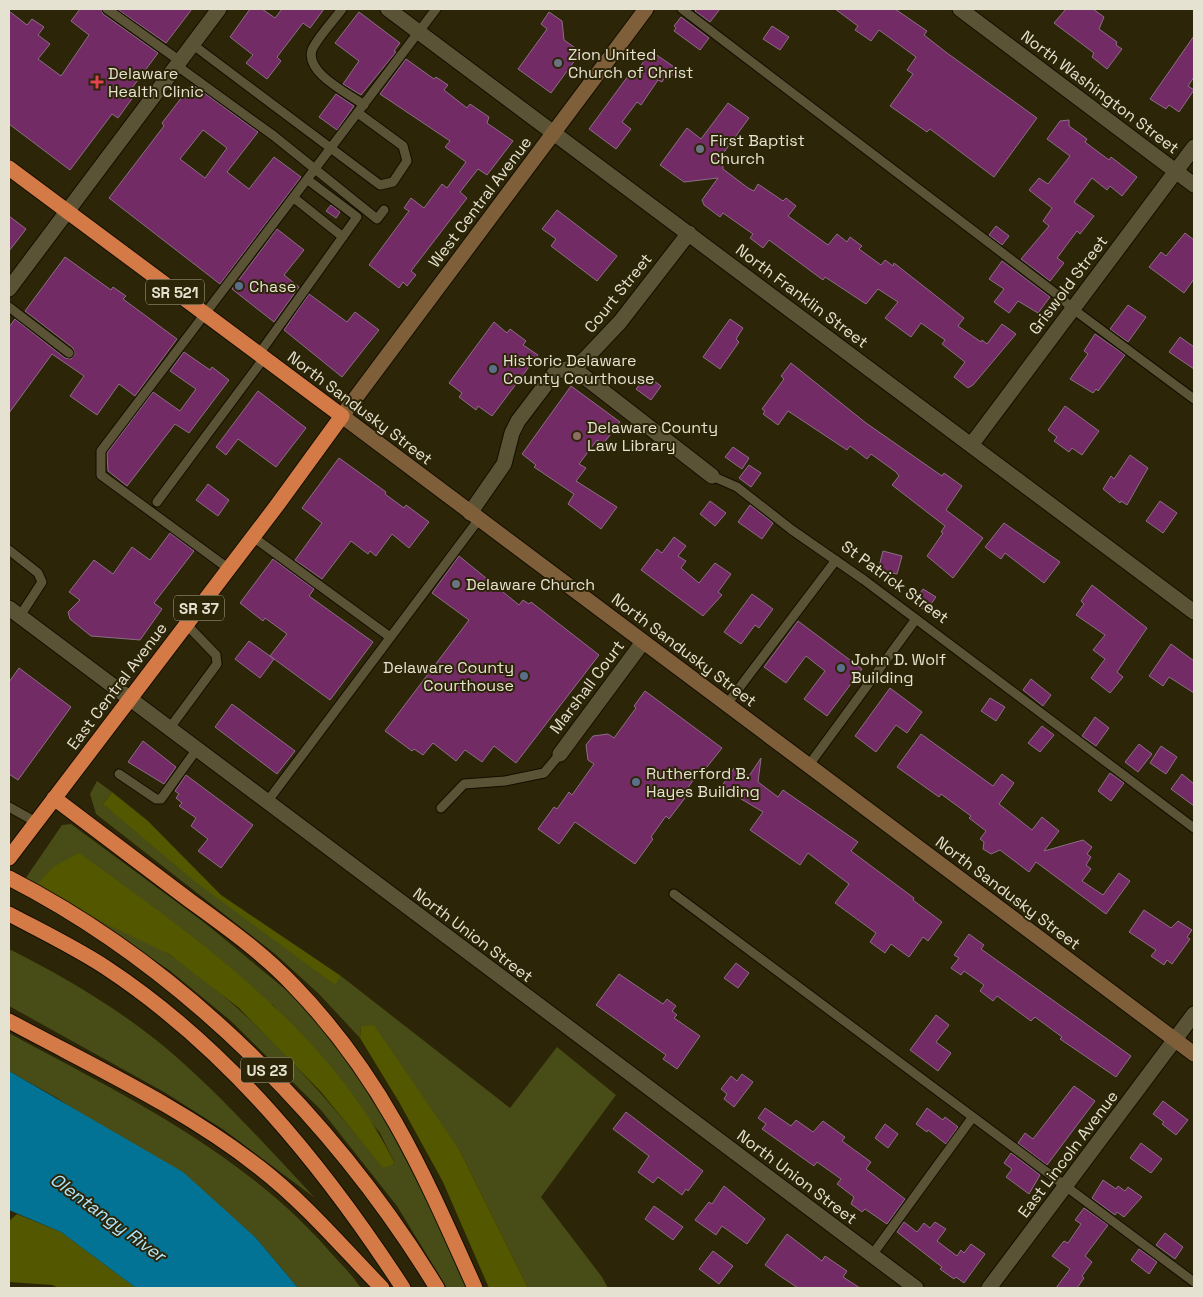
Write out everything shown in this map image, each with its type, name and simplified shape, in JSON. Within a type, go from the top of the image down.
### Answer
[{"type":"highway","name":"North Sandusky Street","points":[[9,168],[342,416]]},
{"type":"highway","name":"East Central Avenue","points":[[9,858],[229,569],[342,416]]},
{"type":"highway","points":[[54,798],[261,954],[314,1007],[344,1044],[388,1108],[427,1180],[476,1288]]},
{"type":"highway","name":"US 23","points":[[9,878],[50,899],[118,946],[189,999],[246,1048],[304,1108],[367,1184],[437,1288]]},
{"type":"highway","name":"US 23","points":[[9,914],[104,967],[170,1016],[224,1063],[279,1121],[325,1177],[370,1236],[403,1288]]},
{"type":"highway","points":[[9,1021],[159,1101],[213,1134],[286,1190],[382,1288]]},
{"type":"street","points":[[9,289],[219,9]]},
{"type":"street","name":"North Franklin Street","points":[[388,9],[1194,612]]},
{"type":"street","name":"West Central Avenue","points":[[342,416],[646,9]]},
{"type":"street","name":"North Washington Street","points":[[960,9],[1194,185]]},
{"type":"street","name":"Griswold Street","points":[[970,445],[1194,146]]},
{"type":"street","name":"Court Street","points":[[475,516],[504,464],[512,432],[518,421],[556,371],[573,368],[620,322],[689,233]]},
{"type":"street","name":"St Patrick Street","points":[[573,368],[712,476]]},
{"type":"street","name":"North Sandusky Street","points":[[342,416],[1194,1054]]},
{"type":"street","name":"North Union Street","points":[[15,612],[916,1288]]},
{"type":"street","name":"Marshall Court","points":[[560,754],[643,642]]},
{"type":"street","name":"East Lincoln Avenue","points":[[989,1288],[1194,1014]]},
{"type":"lane","points":[[107,9],[274,136],[377,218],[384,210]]},
{"type":"lane","points":[[342,9],[312,49],[311,62],[316,71],[364,105]]},
{"type":"lane","points":[[229,569],[101,474],[101,452],[436,9]]},
{"type":"lane","points":[[682,9],[1058,296],[1072,309],[1194,399]]},
{"type":"lane","points":[[192,44],[380,185],[393,182],[407,161],[403,146],[358,113]]},
{"type":"lane","points":[[157,502],[358,217],[308,180]]},
{"type":"lane","points":[[294,198],[343,237]]},
{"type":"lane","points":[[9,308],[69,353]]},
{"type":"lane","name":"St Patrick Street","points":[[712,476],[737,486],[792,530],[916,619],[1194,828]]},
{"type":"lane","points":[[267,802],[390,638],[475,516]]},
{"type":"lane","points":[[253,537],[390,638]]},
{"type":"lane","points":[[9,550],[38,573],[42,582],[15,612]]},
{"type":"lane","points":[[727,704],[836,560]]},
{"type":"lane","points":[[808,765],[916,619]]},
{"type":"lane","points":[[169,729],[217,664],[216,655],[186,624]]},
{"type":"lane","points":[[119,774],[156,799],[161,799],[197,750]]},
{"type":"lane","points":[[441,808],[464,784],[505,781],[544,773],[560,754]]},
{"type":"lane","points":[[9,807],[36,822]]},
{"type":"lane","points":[[674,894],[1065,1188],[1194,1282]]},
{"type":"lane","points":[[872,1255],[972,1118]]},
{"type":"green space","points":[[97,781],[112,792],[103,804],[334,984],[341,976],[510,1108],[557,1047],[616,1095],[541,1197],[602,1277],[608,1288],[528,1288],[460,1151],[361,1026],[360,1038],[319,994],[274,953],[96,814],[90,794]]},
{"type":"green space","points":[[71,824],[205,923],[296,998],[338,1047],[372,1094],[415,1169],[468,1288],[447,1288],[397,1206],[321,1110],[231,1021],[169,970],[81,912],[114,927],[23,882],[62,825]],"holes":[[[166,952],[273,1005],[380,1133],[395,1164],[383,1167],[310,1081],[257,1027],[201,977]]]},
{"type":"green space","points":[[9,949],[50,970],[90,994],[166,1048],[224,1102],[315,1198],[224,1130],[164,1092],[9,1006]]},
{"type":"green space","points":[[9,1033],[135,1102],[216,1152],[254,1180],[290,1211],[348,1271],[361,1288],[298,1288],[256,1238],[57,1098],[9,1071]]},
{"type":"shaded area","points":[[112,792],[148,821],[221,895],[341,976],[335,985],[198,884],[103,804]]},
{"type":"shaded area","points":[[79,853],[169,918],[213,953],[297,1029],[335,1071],[368,1116],[395,1164],[383,1168],[321,1092],[239,1008],[169,954],[81,912],[35,887],[53,867]]},
{"type":"shaded area","points":[[374,1025],[460,1151],[528,1288],[489,1288],[443,1182],[399,1102],[360,1038],[361,1026]]},
{"type":"shaded area","points":[[17,1214],[61,1232],[136,1288],[59,1288],[52,1285],[9,1282],[9,1221]]},
{"type":"water","name":"Olentangy River","points":[[9,1071],[183,1172],[256,1238],[298,1288],[136,1288],[61,1232],[9,1210]]},
{"type":"building","points":[[80,9],[101,9],[103,14],[158,53],[132,88],[137,92],[118,118],[112,114],[70,170],[9,124],[9,11],[27,25],[32,19],[44,27],[38,35],[50,44],[38,59],[61,76],[89,35],[71,21]]},
{"type":"building","points":[[117,9],[192,9],[166,43]]},
{"type":"building","points":[[250,9],[262,9],[275,18],[282,9],[324,9],[310,28],[303,23],[277,57],[281,61],[267,79],[246,63],[253,55],[230,37]]},
{"type":"building","points":[[697,9],[720,9],[710,22],[695,11]]},
{"type":"building","points":[[835,9],[895,9],[927,31],[924,35],[947,53],[1037,118],[994,177],[930,129],[927,132],[890,106],[913,74],[907,70],[916,57],[879,30],[871,41],[855,30],[858,26]]},
{"type":"building","points":[[1066,9],[1093,9],[1104,17],[1099,29],[1117,42],[1116,45],[1122,49],[1107,69],[1092,57],[1094,53],[1054,23]]},
{"type":"building","points":[[359,12],[400,43],[394,51],[396,52],[361,95],[343,84],[359,61],[335,43]]},
{"type":"building","points":[[549,12],[562,21],[564,40],[581,52],[551,93],[518,69],[547,29],[541,24]]},
{"type":"building","points":[[681,17],[709,38],[700,50],[674,31],[676,28],[674,26]]},
{"type":"building","points":[[772,26],[789,37],[780,50],[763,39]]},
{"type":"building","points":[[1194,36],[1194,77],[1188,86],[1194,90],[1179,112],[1169,105],[1166,109],[1150,99]]},
{"type":"building","points":[[651,51],[677,69],[669,80],[665,77],[662,82],[658,80],[641,105],[637,102],[622,122],[631,129],[616,149],[589,129],[631,72],[635,74]]},
{"type":"building","points":[[406,59],[434,79],[436,77],[448,85],[444,90],[467,108],[470,104],[489,117],[487,123],[513,141],[487,175],[478,169],[460,192],[467,198],[411,271],[416,275],[407,286],[403,282],[399,288],[369,265],[409,211],[404,208],[411,198],[424,208],[442,184],[447,188],[466,162],[445,147],[450,141],[380,94]]},
{"type":"building","points":[[192,84],[258,132],[227,172],[249,189],[274,157],[301,177],[220,284],[109,198],[164,126],[162,123]],"holes":[[[203,130],[227,148],[205,178],[180,159]]]},
{"type":"building","points":[[336,94],[354,106],[337,130],[319,117]]},
{"type":"building","points":[[728,103],[749,118],[722,155],[723,169],[754,191],[758,184],[783,201],[786,198],[796,206],[788,216],[828,245],[837,234],[847,242],[850,237],[862,246],[859,249],[881,265],[885,260],[893,266],[894,263],[964,318],[958,326],[981,342],[982,340],[987,344],[1002,324],[1016,334],[973,385],[968,388],[954,377],[965,362],[942,344],[945,340],[921,323],[911,337],[885,318],[898,302],[878,289],[866,304],[825,277],[823,280],[769,240],[763,248],[750,238],[753,234],[723,213],[720,217],[704,205],[702,200],[718,178],[684,182],[660,165],[687,128],[701,139]]},
{"type":"building","points":[[1069,120],[1069,126],[1087,139],[1085,142],[1109,160],[1111,157],[1137,177],[1122,196],[1110,186],[1107,190],[1092,178],[1074,202],[1094,216],[1080,234],[1077,231],[1057,258],[1064,263],[1050,281],[1021,259],[1049,226],[1043,221],[1052,208],[1029,190],[1039,178],[1048,184],[1070,156],[1047,139],[1060,121]]},
{"type":"building","points":[[331,205],[340,212],[336,218],[326,211]]},
{"type":"building","points":[[557,210],[617,256],[597,281],[551,246],[556,239],[542,229]]},
{"type":"building","points":[[9,216],[26,229],[9,251]]},
{"type":"building","points":[[996,226],[1009,236],[1002,245],[989,235]]},
{"type":"building","points":[[277,229],[304,250],[284,275],[299,287],[274,322],[232,289]]},
{"type":"building","points":[[1185,233],[1194,240],[1194,279],[1184,293],[1149,267],[1161,252],[1166,256]]},
{"type":"building","points":[[65,257],[111,290],[113,287],[126,296],[123,299],[177,339],[135,396],[119,384],[97,415],[70,396],[84,376],[52,354],[9,413],[9,327],[15,319],[65,358],[71,359],[75,354],[73,348],[25,311]]},
{"type":"building","points":[[1002,261],[1050,297],[1038,313],[1018,301],[1009,313],[994,302],[1004,289],[989,279]]},
{"type":"building","points":[[309,294],[347,322],[355,312],[379,330],[342,377],[284,330]]},
{"type":"building","points":[[1128,305],[1146,317],[1128,342],[1110,329]]},
{"type":"building","points":[[730,319],[743,328],[736,339],[739,342],[720,369],[703,357]]},
{"type":"building","name":"Historic Delaware County Courthouse","points":[[494,322],[507,333],[510,329],[526,341],[523,345],[538,355],[492,416],[478,406],[476,410],[459,397],[462,393],[449,383]]},
{"type":"building","points":[[1095,334],[1125,355],[1098,391],[1096,389],[1093,393],[1070,379],[1088,354],[1084,351]]},
{"type":"building","points":[[1180,337],[1194,347],[1194,369],[1169,352]]},
{"type":"building","points":[[184,352],[210,370],[212,367],[229,380],[189,433],[175,424],[127,486],[108,471],[107,453],[153,392],[180,411],[196,389],[170,371]]},
{"type":"building","points":[[791,363],[866,423],[942,476],[944,473],[962,486],[946,510],[983,538],[953,578],[927,556],[943,533],[941,532],[945,526],[892,485],[899,476],[896,472],[871,454],[867,459],[850,446],[847,450],[788,411],[778,425],[763,414],[765,411],[762,409],[784,379],[781,376]]},
{"type":"building","points":[[647,376],[661,386],[651,400],[636,389]]},
{"type":"building","name":"Delaware County Law Library","points":[[571,386],[620,422],[603,444],[597,440],[579,464],[586,468],[576,481],[617,507],[601,529],[568,504],[574,494],[534,467],[536,465],[522,454]]},
{"type":"building","points":[[258,391],[306,428],[276,467],[238,439],[226,455],[216,447]]},
{"type":"building","points":[[1065,406],[1099,431],[1082,455],[1072,448],[1069,452],[1054,441],[1057,437],[1048,430]]},
{"type":"building","points":[[733,447],[749,458],[742,469],[725,457]]},
{"type":"building","points":[[1130,455],[1148,468],[1127,505],[1121,501],[1120,503],[1103,489],[1111,476],[1114,479]]},
{"type":"building","points":[[339,458],[386,492],[385,494],[404,508],[406,505],[429,522],[409,548],[392,534],[376,556],[370,551],[368,554],[351,541],[322,579],[295,560],[322,523],[302,508]]},
{"type":"building","points":[[749,465],[761,473],[751,487],[739,478]]},
{"type":"building","points":[[208,484],[229,500],[218,516],[196,500]]},
{"type":"building","points":[[710,501],[726,513],[715,526],[700,514]]},
{"type":"building","points":[[1160,501],[1177,513],[1163,533],[1146,521]]},
{"type":"building","points":[[750,505],[773,523],[762,539],[738,522]]},
{"type":"building","points":[[1004,523],[1060,562],[1044,583],[1005,553],[1001,559],[985,547]]},
{"type":"building","points":[[170,533],[194,551],[154,603],[162,609],[140,640],[91,636],[70,619],[68,612],[80,600],[69,592],[94,560],[113,574],[132,547],[150,560]]},
{"type":"building","points":[[674,537],[686,546],[678,556],[686,561],[681,568],[699,583],[715,563],[731,574],[718,592],[722,595],[703,616],[641,570],[657,549],[662,553]]},
{"type":"building","points":[[883,551],[902,556],[897,574],[878,570]]},
{"type":"building","name":"Delaware County Courthouse","points":[[459,556],[519,605],[523,600],[529,604],[531,602],[599,655],[516,763],[494,746],[482,762],[465,750],[456,761],[433,743],[423,755],[414,749],[412,751],[385,731],[469,620],[432,593]]},
{"type":"building","points":[[273,559],[314,589],[309,596],[373,642],[330,700],[270,656],[287,634],[265,618],[263,621],[240,603]]},
{"type":"building","points":[[1092,585],[1147,628],[1117,672],[1123,677],[1110,693],[1091,678],[1105,659],[1093,650],[1105,635],[1076,615],[1084,604],[1081,601]]},
{"type":"building","points":[[923,589],[936,597],[926,611],[913,603]]},
{"type":"building","points":[[752,594],[773,609],[759,628],[755,625],[741,644],[724,632]]},
{"type":"building","name":"John D. Wolf Building","points":[[798,621],[862,669],[827,716],[804,699],[825,671],[806,656],[786,683],[764,667]]},
{"type":"building","points":[[249,641],[274,659],[260,678],[235,659]]},
{"type":"building","points":[[1171,644],[1194,661],[1194,693],[1169,677],[1163,686],[1149,676]]},
{"type":"building","points":[[19,668],[71,707],[18,780],[9,774],[9,682]]},
{"type":"building","points":[[1031,679],[1051,695],[1043,706],[1023,690]]},
{"type":"building","points":[[890,688],[922,712],[907,733],[896,725],[876,752],[855,736]]},
{"type":"building","name":"Rutherford B. Hayes Building","points":[[645,691],[722,748],[703,772],[700,770],[685,792],[688,794],[669,819],[666,816],[651,837],[653,839],[635,864],[575,822],[559,844],[538,829],[554,807],[557,809],[569,792],[572,795],[594,764],[588,760],[586,745],[593,736],[608,734],[614,738],[636,708],[634,706]]},
{"type":"building","points":[[990,698],[1005,707],[996,721],[981,711]]},
{"type":"building","points":[[232,704],[295,751],[277,774],[215,727]]},
{"type":"building","points":[[1095,717],[1109,728],[1096,746],[1082,736]]},
{"type":"building","points":[[1042,726],[1054,735],[1040,752],[1028,743]]},
{"type":"building","points":[[921,734],[993,786],[1002,774],[1014,783],[999,804],[1032,830],[1042,817],[1059,831],[1044,851],[1083,840],[1092,847],[1087,854],[1091,857],[1086,865],[1091,869],[1082,881],[1103,895],[1119,873],[1130,881],[1106,914],[1036,862],[1029,872],[1000,850],[991,854],[983,849],[984,842],[980,839],[986,831],[969,818],[971,816],[941,794],[939,797],[897,767]]},
{"type":"building","points":[[143,741],[176,767],[164,784],[128,762]]},
{"type":"building","points":[[1139,744],[1152,754],[1138,772],[1125,762]]},
{"type":"building","points":[[1161,746],[1177,757],[1166,774],[1150,763]]},
{"type":"building","points":[[761,758],[758,782],[778,797],[783,790],[858,842],[851,851],[914,898],[913,900],[942,922],[928,941],[923,937],[909,957],[891,944],[885,953],[870,942],[876,933],[835,903],[849,884],[808,853],[800,865],[750,830],[763,812],[721,787],[735,767],[749,776]]},
{"type":"building","points":[[1110,773],[1124,783],[1111,801],[1098,791]]},
{"type":"building","points":[[1182,774],[1194,784],[1194,806],[1171,789]]},
{"type":"building","points":[[186,775],[253,825],[221,868],[198,851],[208,839],[191,826],[196,818],[179,806],[182,803],[176,798],[179,794],[175,791]]},
{"type":"building","points":[[1144,910],[1171,928],[1178,921],[1192,930],[1187,937],[1190,939],[1172,964],[1167,960],[1164,965],[1151,956],[1156,950],[1129,932]]},
{"type":"building","points":[[969,934],[984,945],[981,949],[1131,1056],[1116,1077],[1060,1039],[1062,1037],[1035,1017],[1031,1021],[997,996],[993,1001],[980,991],[984,985],[964,971],[961,975],[951,968],[959,958],[954,955]]},
{"type":"building","points":[[736,963],[749,973],[738,988],[724,978]]},
{"type":"building","points":[[619,974],[663,1004],[667,999],[676,1006],[672,1011],[677,1015],[674,1018],[700,1036],[677,1069],[663,1059],[666,1055],[596,1005]]},
{"type":"building","points":[[936,1015],[949,1025],[936,1042],[951,1053],[938,1071],[910,1050]]},
{"type":"building","points":[[742,1074],[753,1082],[734,1107],[724,1099],[727,1094],[721,1089],[731,1076],[737,1081]]},
{"type":"building","points":[[1074,1086],[1095,1101],[1047,1165],[1018,1143],[1025,1133],[1033,1139]]},
{"type":"building","points":[[1163,1101],[1188,1120],[1176,1135],[1162,1124],[1164,1122],[1153,1114]]},
{"type":"building","points":[[765,1108],[791,1126],[796,1120],[813,1132],[823,1121],[845,1137],[842,1141],[871,1162],[866,1169],[905,1199],[887,1224],[865,1209],[862,1212],[851,1204],[854,1197],[837,1184],[841,1179],[817,1162],[814,1166],[762,1129],[766,1124],[758,1118]]},
{"type":"building","points":[[927,1108],[943,1120],[945,1117],[958,1127],[946,1144],[928,1130],[927,1132],[916,1124]]},
{"type":"building","points":[[626,1112],[703,1171],[688,1191],[686,1189],[682,1195],[658,1177],[653,1183],[638,1172],[649,1156],[613,1129]]},
{"type":"building","points":[[885,1124],[898,1134],[888,1148],[875,1138]]},
{"type":"building","points":[[1141,1143],[1162,1159],[1151,1173],[1130,1158]]},
{"type":"building","points":[[1011,1153],[1040,1175],[1029,1194],[1006,1177],[1012,1169],[1004,1163]]},
{"type":"building","points":[[1103,1180],[1116,1189],[1118,1186],[1125,1191],[1128,1187],[1142,1197],[1124,1217],[1117,1212],[1115,1215],[1092,1198]]},
{"type":"building","points":[[724,1186],[765,1219],[747,1244],[722,1226],[716,1235],[695,1220],[709,1202],[712,1204]]},
{"type":"building","points":[[654,1206],[683,1227],[673,1240],[645,1219]]},
{"type":"building","points":[[1084,1208],[1108,1225],[1085,1256],[1092,1262],[1082,1276],[1084,1278],[1077,1288],[1056,1288],[1070,1269],[1052,1256],[1064,1241],[1068,1243],[1081,1224],[1075,1220]]},
{"type":"building","points":[[904,1222],[917,1232],[924,1223],[930,1228],[935,1222],[946,1229],[937,1241],[957,1256],[961,1250],[964,1253],[971,1244],[985,1254],[964,1283],[956,1277],[954,1279],[940,1269],[942,1267],[897,1232]]},
{"type":"building","points":[[1165,1233],[1183,1247],[1175,1259],[1156,1245]]},
{"type":"building","points":[[787,1234],[822,1261],[825,1256],[847,1271],[843,1277],[860,1288],[798,1288],[765,1265]]},
{"type":"building","points":[[1139,1249],[1157,1262],[1149,1274],[1131,1260]]},
{"type":"building","points":[[713,1251],[733,1266],[719,1284],[699,1269]]},
{"type":"place","name":"Zion United Church of Christ","points":[[558,63]]},
{"type":"place","name":"Delaware Health Clinic","points":[[97,82]]},
{"type":"place","name":"First Baptist Church","points":[[700,149]]},
{"type":"place","name":"Chase","points":[[239,286]]},
{"type":"place","name":"Historic Delaware County Courthouse","points":[[493,369]]},
{"type":"place","name":"Delaware County Law Library","points":[[577,436]]},
{"type":"place","name":"Delaware Church","points":[[456,584]]},
{"type":"place","name":"John D. Wolf Building","points":[[841,668]]},
{"type":"place","name":"Delaware County Courthouse","points":[[524,676]]},
{"type":"place","name":"Rutherford B. Hayes Building","points":[[636,782]]}]
